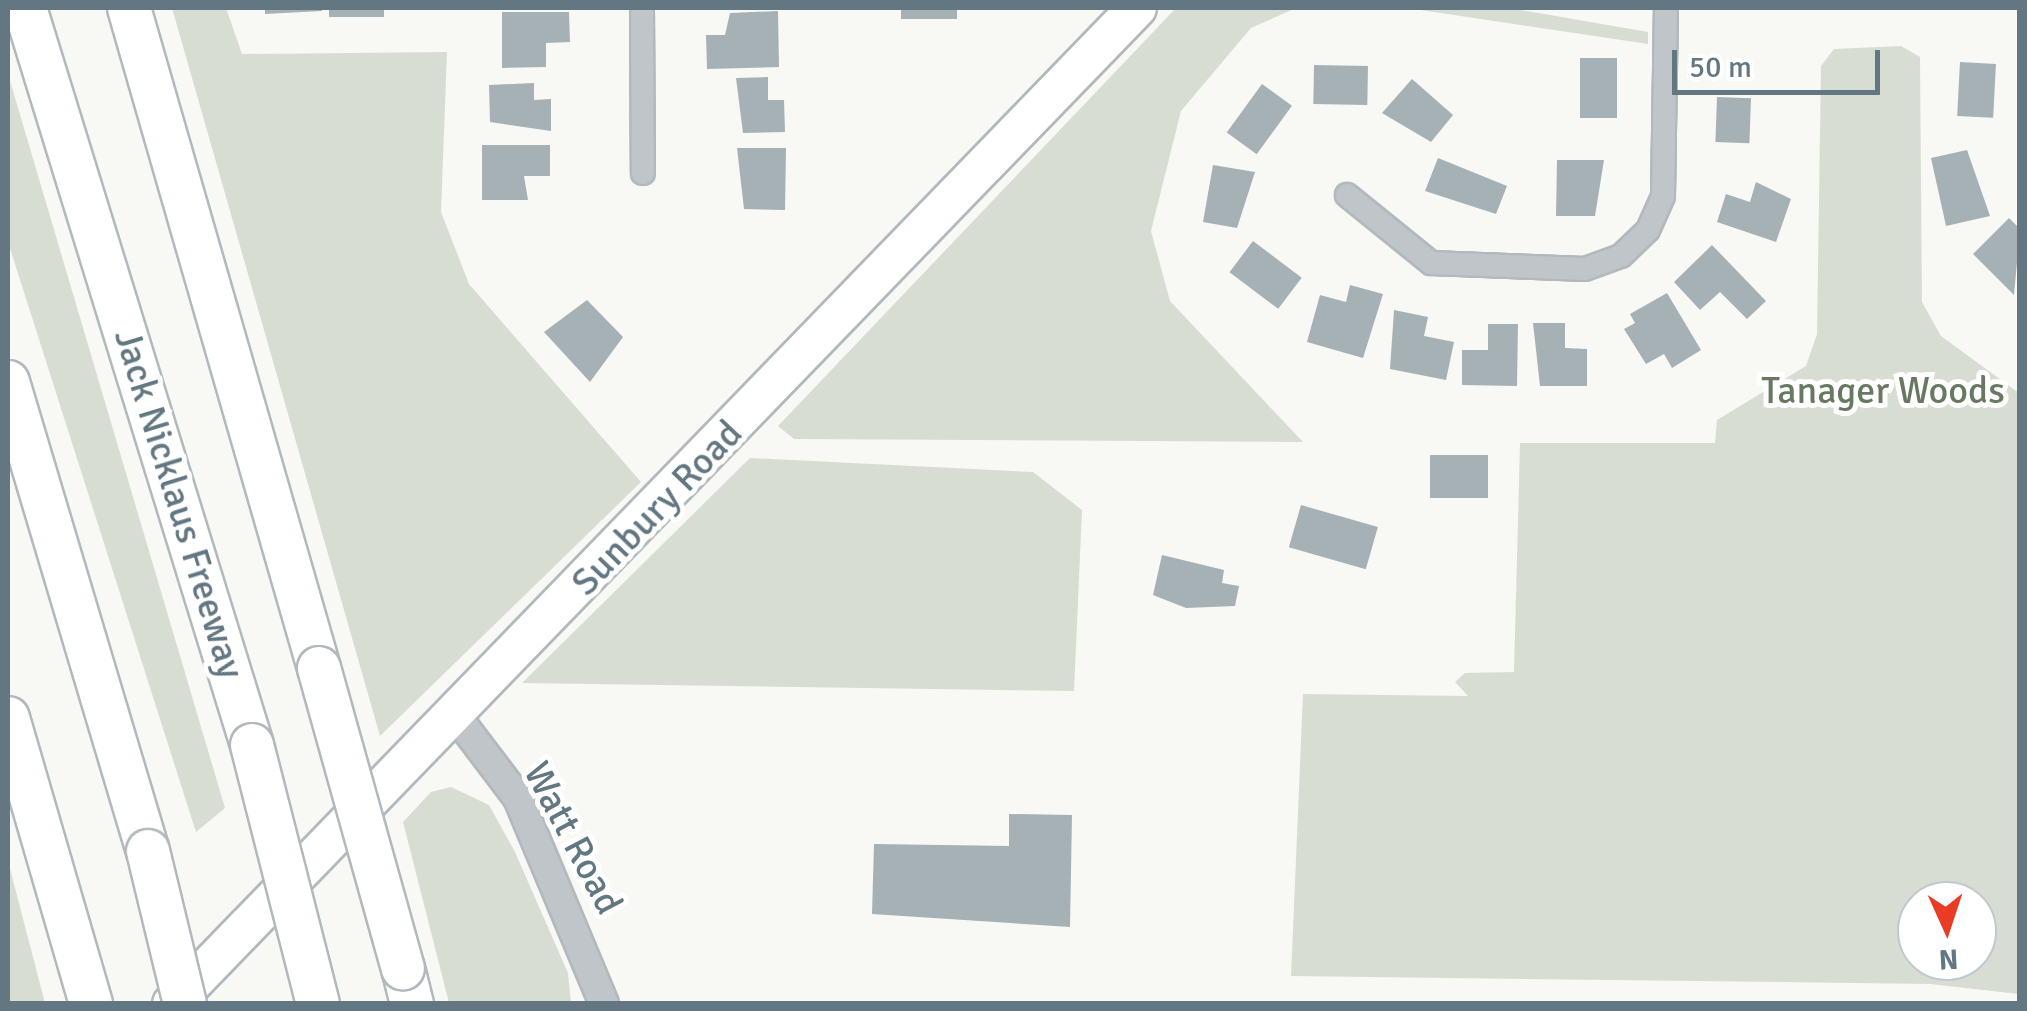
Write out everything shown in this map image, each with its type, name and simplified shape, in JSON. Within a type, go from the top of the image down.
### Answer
[{"type":"highway","name":"Jack Nicklaus Freeway","points":[[26,8],[252,745],[318,1004]]},
{"type":"highway","points":[[129,8],[407,986]]},
{"type":"highway","points":[[8,382],[148,850],[185,1004]]},
{"type":"highway","points":[[8,718],[68,910],[91,1004]]},
{"type":"main road","name":"Sunbury Road","points":[[172,1004],[456,716],[1136,8]]},
{"type":"street","points":[[642,8],[643,173]]},
{"type":"street","points":[[1347,195],[1431,263],[1584,270],[1620,256],[1648,230],[1663,196],[1666,8]]},
{"type":"street","name":"Watt Road","points":[[456,716],[518,798],[593,958],[604,1004]]},
{"type":"green space","points":[[172,8],[226,8],[242,54],[447,52],[441,212],[469,284],[641,482],[380,736]]},
{"type":"green space","points":[[1176,8],[1296,8],[1251,28],[1181,111],[1151,231],[1170,301],[1303,442],[794,439],[778,426]]},
{"type":"green space","points":[[1407,8],[1509,8],[1648,32],[1648,44]]},
{"type":"green space","name":"Tanager Woods","points":[[1901,46],[1920,57],[1922,302],[1941,336],[2019,393],[2019,994],[1930,984],[1291,976],[1303,694],[1468,696],[1455,682],[1465,673],[1514,672],[1520,443],[1715,443],[1717,420],[1806,366],[1817,334],[1821,66],[1834,49]]},
{"type":"green space","points":[[8,74],[225,808],[196,832],[8,242]]},
{"type":"green space","points":[[750,458],[1033,472],[1082,510],[1074,691],[522,683]]},
{"type":"green space","points":[[451,787],[489,805],[515,852],[568,973],[571,1003],[449,1003],[403,822],[431,792]]},
{"type":"green space","points":[[8,861],[45,1003],[8,1003]]},
{"type":"building","points":[[265,8],[322,8],[322,11],[265,14]]},
{"type":"building","points":[[329,8],[384,8],[384,17],[329,17]]},
{"type":"building","points":[[901,8],[957,8],[957,19],[901,19]]},
{"type":"building","points":[[778,11],[779,67],[707,69],[706,35],[725,35],[730,13]]},
{"type":"building","points":[[502,12],[569,12],[570,42],[546,43],[546,67],[502,68]]},
{"type":"building","points":[[1580,58],[1617,58],[1617,118],[1580,118]]},
{"type":"building","points":[[1960,62],[1996,64],[1993,118],[1957,116]]},
{"type":"building","points":[[1314,65],[1368,66],[1367,105],[1313,104]]},
{"type":"building","points":[[768,77],[768,100],[784,100],[785,132],[743,133],[736,78]]},
{"type":"building","points":[[1412,79],[1453,115],[1431,142],[1382,113]]},
{"type":"building","points":[[534,83],[534,100],[551,99],[551,131],[490,122],[489,85]]},
{"type":"building","points":[[1262,84],[1292,106],[1257,154],[1227,133]]},
{"type":"building","points":[[1717,97],[1751,98],[1749,143],[1715,142]]},
{"type":"building","points":[[482,145],[550,145],[550,176],[524,176],[528,200],[482,200]]},
{"type":"building","points":[[737,148],[786,148],[785,210],[744,209]]},
{"type":"building","points":[[1967,150],[1990,216],[1946,226],[1931,158]]},
{"type":"building","points":[[1438,158],[1507,186],[1496,214],[1425,191]]},
{"type":"building","points":[[1557,160],[1604,160],[1595,216],[1556,216]]},
{"type":"building","points":[[1213,165],[1255,172],[1237,228],[1203,222]]},
{"type":"building","points":[[1756,182],[1791,199],[1776,242],[1717,222],[1726,194],[1750,202]]},
{"type":"building","points":[[2009,218],[2020,229],[2014,295],[1973,254]]},
{"type":"building","points":[[1253,241],[1302,278],[1278,309],[1230,272]]},
{"type":"building","points":[[1712,245],[1766,301],[1747,319],[1720,292],[1700,310],[1674,282]]},
{"type":"building","points":[[1350,285],[1383,294],[1363,358],[1307,342],[1320,295],[1346,302]]},
{"type":"building","points":[[1667,293],[1701,350],[1672,368],[1664,354],[1646,364],[1624,329],[1635,323],[1630,314]]},
{"type":"building","points":[[587,300],[623,337],[590,382],[544,332]]},
{"type":"building","points":[[1394,310],[1428,317],[1424,336],[1454,342],[1446,380],[1390,369]]},
{"type":"building","points":[[1533,323],[1565,323],[1565,348],[1587,349],[1587,386],[1540,386]]},
{"type":"building","points":[[1488,324],[1518,324],[1517,386],[1462,385],[1462,350],[1488,350]]},
{"type":"building","points":[[1430,455],[1488,455],[1488,498],[1430,498]]},
{"type":"building","points":[[1301,505],[1378,527],[1366,569],[1289,547]]},
{"type":"building","points":[[1162,555],[1224,570],[1222,583],[1239,586],[1235,606],[1186,608],[1153,595]]},
{"type":"building","points":[[1009,814],[1072,815],[1070,927],[872,914],[874,844],[1009,846]]}]
